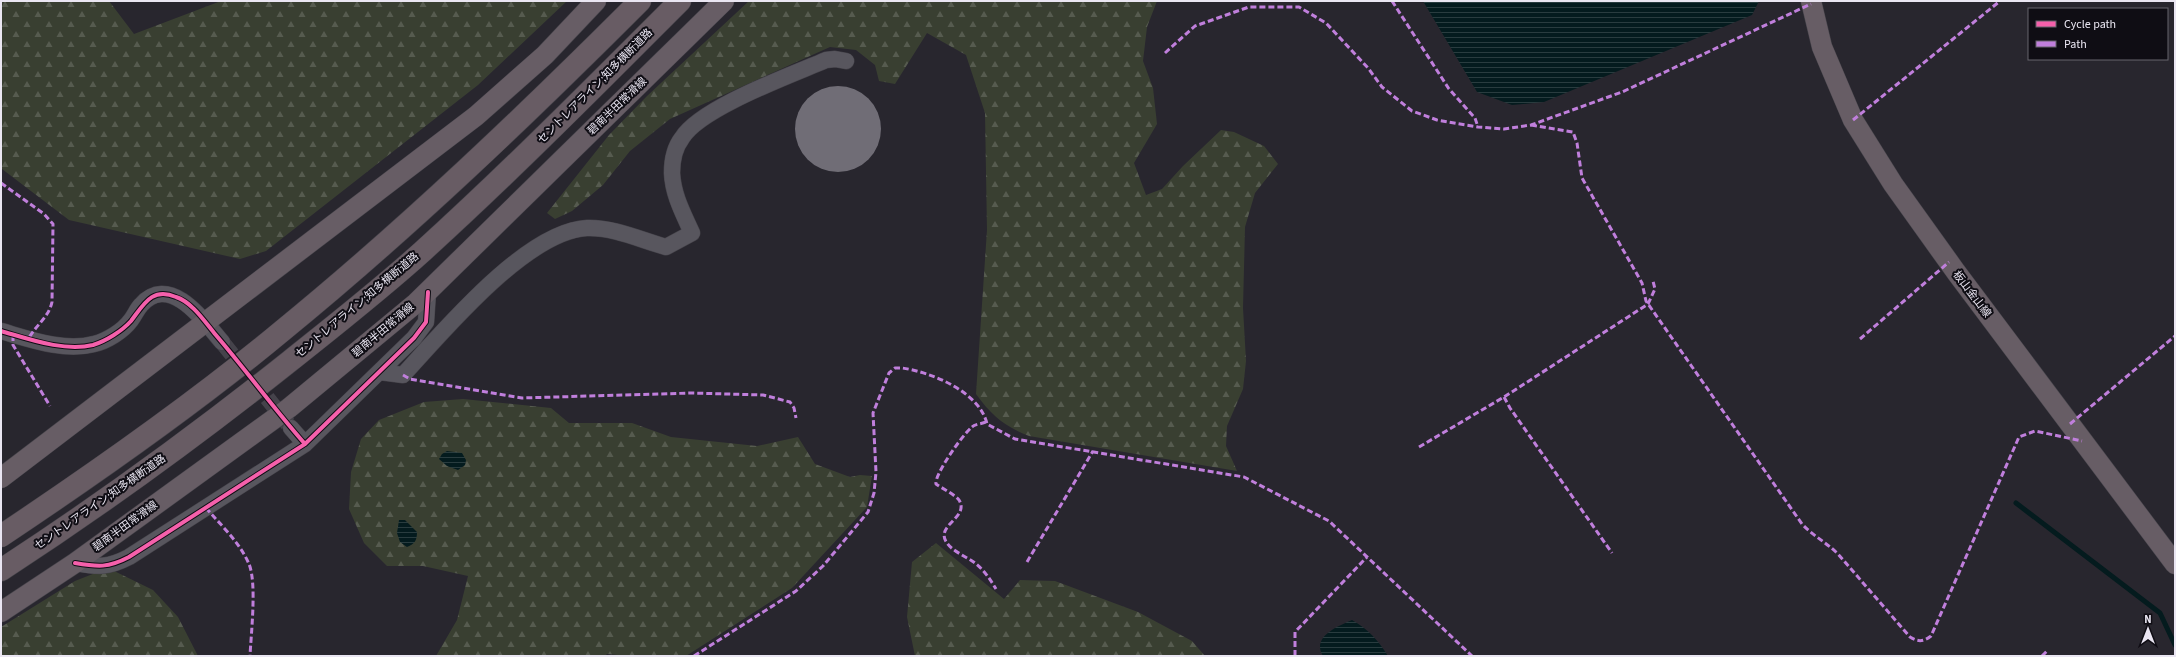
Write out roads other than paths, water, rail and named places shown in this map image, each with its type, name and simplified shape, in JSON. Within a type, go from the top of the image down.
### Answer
[{"type":"highway","points":[[1,536],[132,447],[287,327],[384,245],[507,134],[640,1]]},
{"type":"highway","name":"セントレアライン;知多横断道路","points":[[1,570],[64,529],[146,470],[244,398],[339,322],[423,250],[535,145],[680,1]]},
{"type":"main road","points":[[1,478],[476,116],[544,55],[596,1]]},
{"type":"main road","name":"碧南半田常滑線","points":[[1,612],[75,563],[289,408],[428,292],[724,1]]},
{"type":"main road","name":"板山金山線","points":[[1811,1],[1822,47],[1853,120],[1893,184],[1956,272],[2175,564]]},
{"type":"street","points":[[380,372],[403,376],[481,291],[543,243],[586,228],[605,229],[666,247],[692,233],[675,194],[672,171],[674,155],[682,137],[693,125],[712,111],[826,60],[835,59],[846,61]]},
{"type":"street","points":[[75,563],[94,567],[112,566],[129,558],[305,444],[414,338],[426,322],[428,292]]},
{"type":"street","points":[[1,331],[54,344],[80,347],[93,345],[106,340],[130,322],[142,304],[150,298],[165,294],[184,300],[222,342]]},
{"type":"street","points":[[291,428],[305,444]]},
{"type":"waterway","points":[[2016,503],[2160,613],[2175,645]]},
{"type":"tunnel","points":[[222,342],[288,424]]}]
